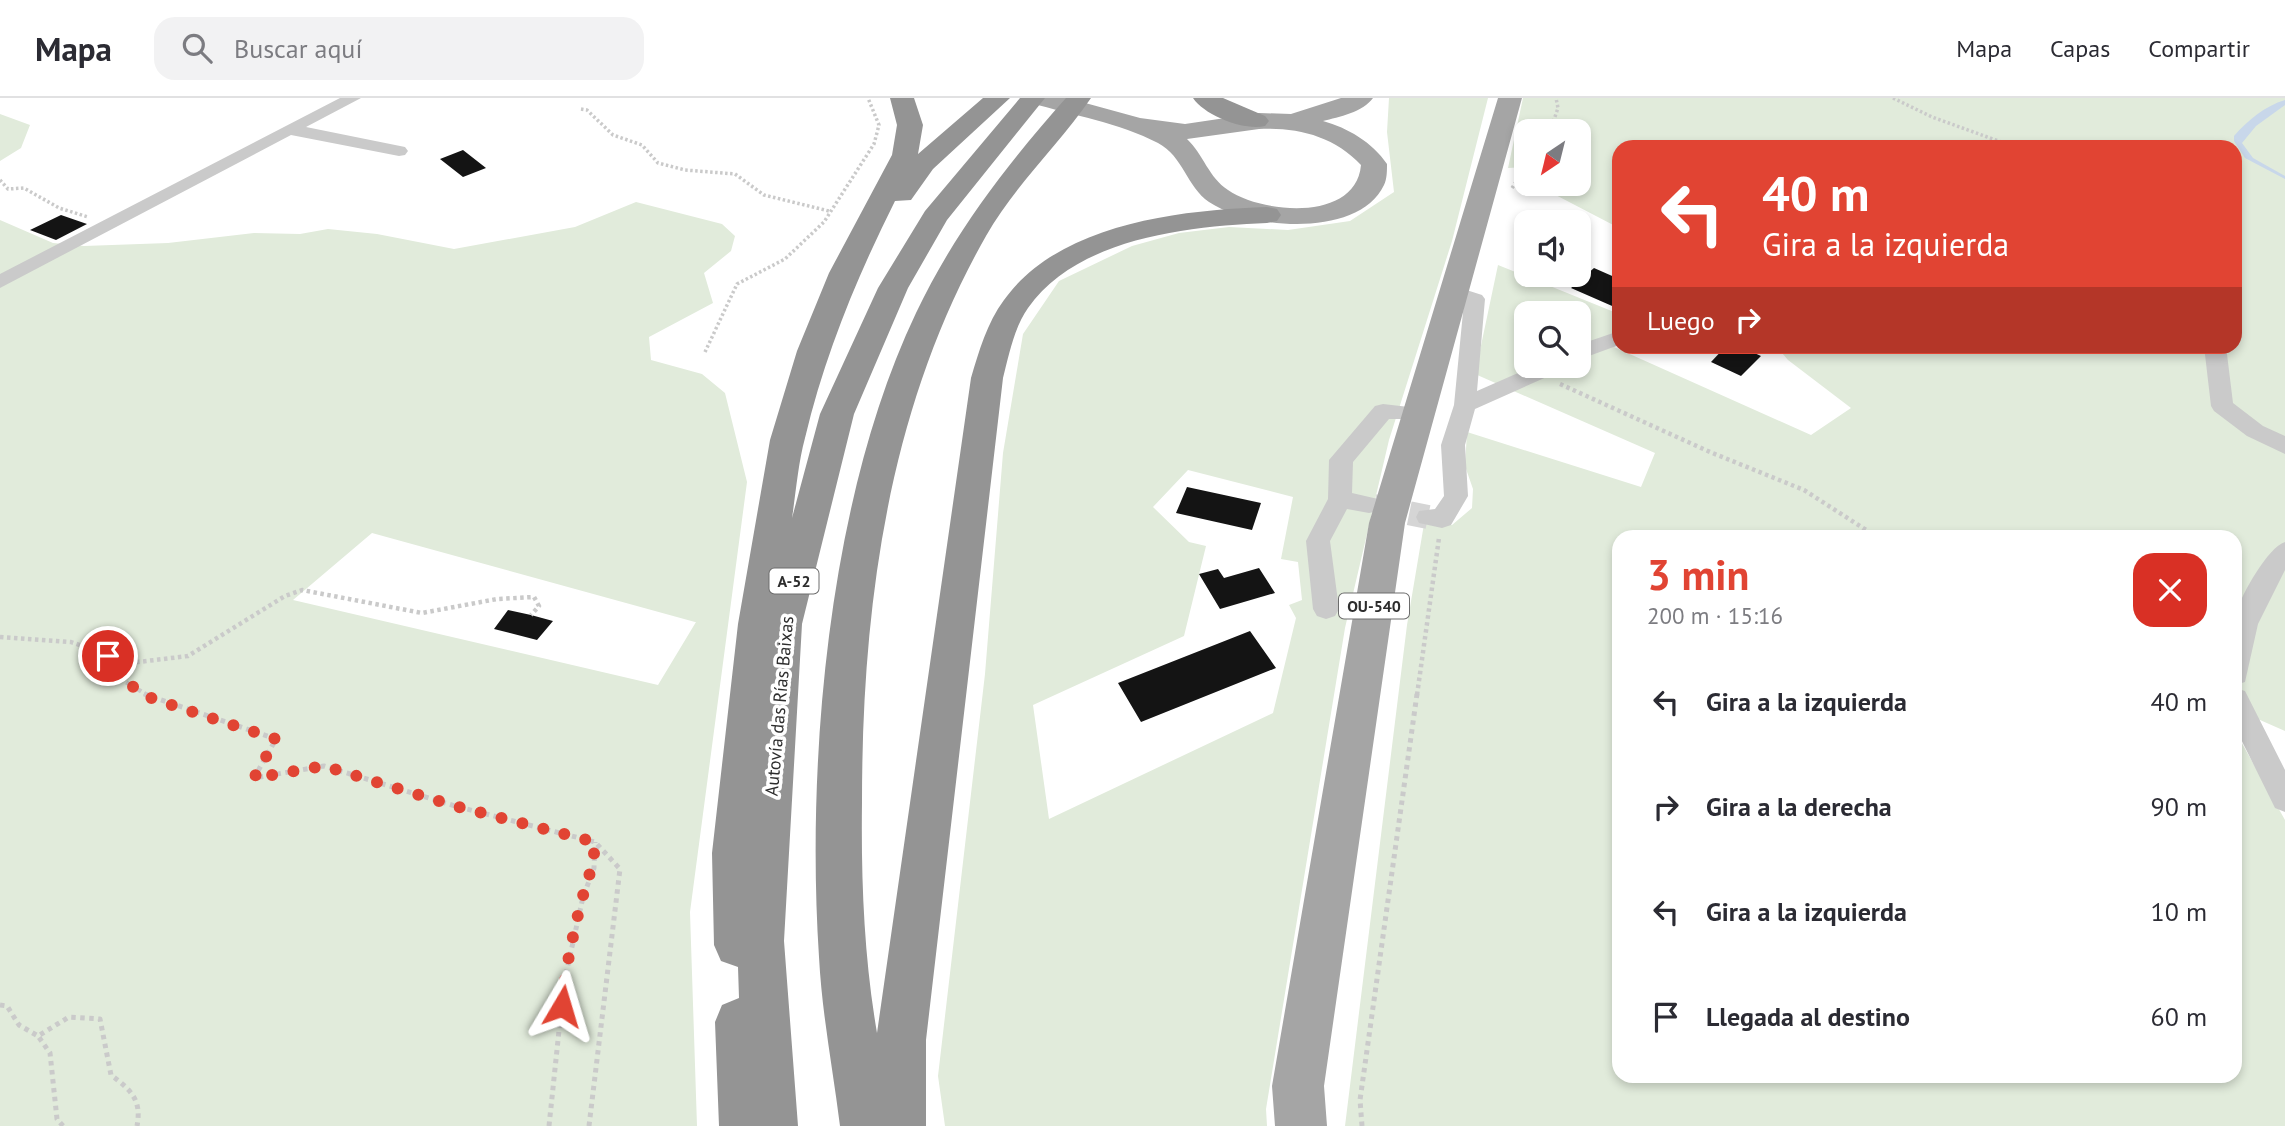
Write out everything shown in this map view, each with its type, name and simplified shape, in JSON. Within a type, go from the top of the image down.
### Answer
[{"type":"highway","points":[[745,1126],[735,853],[757,624],[787,440],[813,351],[844,273],[905,155],[910,125],[902,98]]},
{"type":"highway","points":[[844,273],[923,163],[998,98]]},
{"type":"highway","name":"Autovía das Rías Baixas","points":[[772,1126],[760,941],[783,624],[837,414],[893,288],[935,218],[1033,98]]},
{"type":"highway","points":[[866,1126],[841,938],[840,732],[858,568],[886,437],[903,380],[947,281],[971,237],[1024,159],[1079,98]]},
{"type":"highway","points":[[1205,98],[1231,113],[1256,121]]},
{"type":"highway","points":[[901,1126],[901,1040],[986,377],[1001,332],[1022,296],[1056,269],[1102,241],[1184,219],[1267,215]]},
{"type":"main road","points":[[1040,98],[1146,128],[1175,142],[1195,165],[1202,182],[1218,196],[1237,207],[1267,215],[1300,216],[1334,211],[1358,199],[1372,183],[1373,127],[1345,138],[1289,122],[1256,121],[1202,132],[1146,128]]},
{"type":"main road","points":[[1289,122],[1336,110],[1361,98]]},
{"type":"main road","name":"OU-540","points":[[1301,1126],[1298,1086],[1387,523],[1510,98]]},
{"type":"street","points":[[0,282],[353,98]]},
{"type":"street","points":[[289,129],[399,150]]},
{"type":"street","points":[[1435,518],[1456,496],[1453,445],[1465,405],[1475,299],[1454,292]]},
{"type":"street","points":[[1591,348],[1612,340]]},
{"type":"street","points":[[2216,354],[2222,406],[2255,431],[2285,446]]},
{"type":"street","points":[[1465,405],[1526,378]]},
{"type":"street","points":[[1326,609],[1318,541],[1340,499],[1341,460],[1383,411],[1418,414]]},
{"type":"street","points":[[1340,499],[1369,505]]},
{"type":"street","points":[[2242,630],[2257,589],[2285,551]]},
{"type":"street","points":[[2242,713],[2285,799]]},
{"type":"path","points":[[705,352],[737,284],[785,259],[824,222],[874,144],[879,125],[868,98]]},
{"type":"path","points":[[1554,119],[1558,108],[1556,98]]},
{"type":"path","points":[[1893,98],[1932,117],[1996,140]]},
{"type":"path","points":[[581,109],[587,110],[613,135],[642,145],[658,163],[699,173],[735,174],[764,195],[829,211]]},
{"type":"path","points":[[0,180],[8,189],[24,188],[59,208],[107,227]]},
{"type":"path","points":[[1560,378],[1710,452],[1804,490],[1866,530]]},
{"type":"path","points":[[1362,1126],[1362,1087],[1435,518]]},
{"type":"path","points":[[0,637],[71,642],[130,663],[188,656],[285,596],[302,590],[422,613],[497,599],[534,597],[539,606],[531,615]]},
{"type":"path","points":[[108,656],[111,673],[153,699],[276,739],[254,778],[324,766],[455,806],[595,842],[620,869],[589,1126]]},
{"type":"path","points":[[549,1126],[564,983],[583,897],[594,868],[595,842]]},
{"type":"path","points":[[0,1005],[6,1006],[19,1025],[38,1036],[50,1053],[57,1119],[63,1126]]},
{"type":"path","points":[[38,1036],[69,1017],[100,1019],[111,1075],[135,1093],[141,1108],[137,1126]]},
{"type":"green space","points":[[1389,98],[1488,98],[1452,241],[1389,440],[1345,628],[1266,1109],[1267,1126],[945,1126],[938,1076],[985,674],[1003,453],[1023,334],[1059,281],[1132,246],[1179,233],[1229,227],[1288,230],[1350,221],[1394,192],[1387,132]],"holes":[[[1188,470],[1293,497],[1281,559],[1298,562],[1302,600],[1289,605],[1296,618],[1273,713],[1049,819],[1033,705],[1184,636],[1206,546],[1189,542],[1153,507]]]},
{"type":"green space","points":[[1523,98],[2285,98],[2285,731],[2242,712],[2242,530],[1612,530],[1612,1083],[2242,1083],[2242,743],[2285,820],[2285,1126],[1345,1126],[1407,625],[1424,524],[1452,525],[1472,508],[1473,489],[1465,466],[1467,432],[1641,487],[1655,453],[1475,374],[1498,265],[1514,271],[1514,287],[1552,287],[1587,301],[1514,301],[1514,378],[1591,378],[1591,303],[1612,311],[1612,354],[1630,354],[1811,435],[1851,408],[1783,354],[2242,354],[2242,140],[1612,140],[1612,224],[1591,213],[1591,210],[1584,210],[1558,196],[1591,196],[1591,119],[1518,119]]},
{"type":"green space","points":[[0,114],[30,125],[21,148],[0,161]]},
{"type":"green space","points":[[1514,140],[1514,168],[1508,168]]},
{"type":"green space","points":[[636,202],[722,224],[735,236],[731,251],[704,273],[713,303],[649,337],[651,360],[702,374],[725,393],[747,482],[690,912],[697,1126],[0,1126],[0,220],[53,243],[84,246],[168,243],[254,233],[300,234],[328,229],[377,234],[454,249],[575,227]],"holes":[[[372,533],[696,622],[658,685],[293,600]]]},
{"type":"water","points":[[2285,100],[2285,105],[2256,126],[2242,143],[2242,140],[2234,140],[2234,136],[2245,124]]},
{"type":"water","points":[[2242,143],[2253,158],[2285,176],[2285,179],[2245,158]]},
{"type":"building","points":[[463,150],[486,168],[463,177],[440,159]]},
{"type":"building","points":[[61,215],[87,224],[56,240],[30,230]]},
{"type":"building","points":[[1594,268],[1612,276],[1612,306],[1571,288],[1591,287],[1591,271]]},
{"type":"building","points":[[1718,354],[1761,356],[1741,376],[1711,362]]},
{"type":"building","points":[[1187,487],[1261,503],[1252,530],[1176,513]]},
{"type":"building","points":[[1259,568],[1275,593],[1220,609],[1199,574],[1218,569],[1224,578]]},
{"type":"building","points":[[508,610],[553,621],[537,640],[494,629]]},
{"type":"building","points":[[1250,631],[1276,668],[1141,722],[1118,683]]},
{"type":"tunnel","points":[[1374,506],[1428,517]]},
{"type":"route","points":[[108,656],[111,673],[153,699],[276,739],[254,778],[324,766],[455,806],[595,842],[594,868],[583,897],[564,983],[562,1006]]}]
